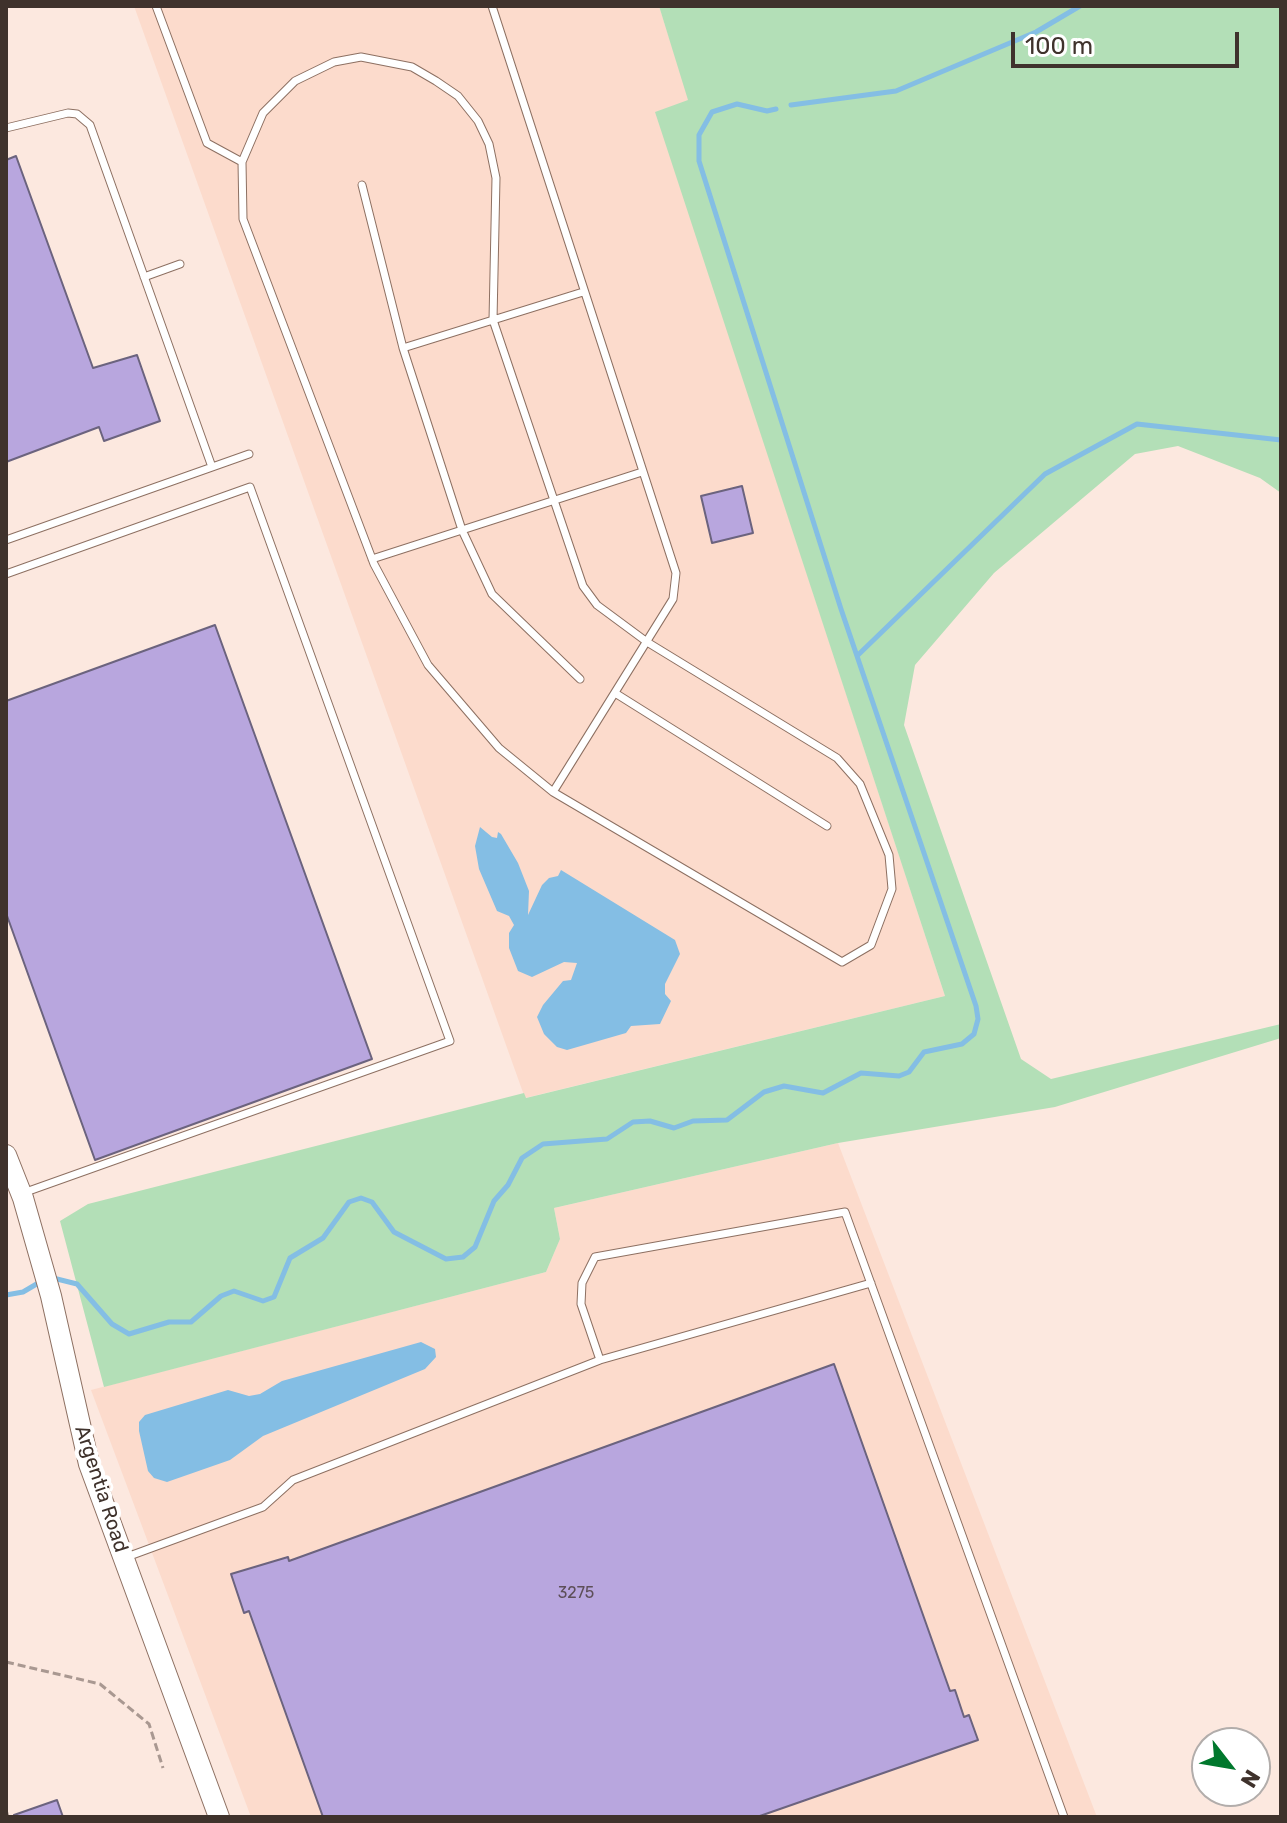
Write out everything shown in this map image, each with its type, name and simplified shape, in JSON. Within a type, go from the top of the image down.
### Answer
[{"type":"street","name":"Argentia Road","points":[[6,1155],[22,1193],[51,1296],[89,1464],[219,1817]]},
{"type":"lane","points":[[156,6],[207,143],[242,162]]},
{"type":"lane","points":[[492,6],[676,573],[673,599],[553,792]]},
{"type":"lane","points":[[361,57],[412,67],[458,96],[478,121],[489,144],[496,178],[493,320],[583,586],[597,605],[647,642],[837,758],[860,784],[889,855],[892,889],[871,945],[842,962],[553,792],[499,748],[428,665],[372,559],[243,219],[242,162],[263,113],[295,81],[334,62],[361,57]]},
{"type":"lane","points":[[6,128],[68,113],[77,114],[90,125],[212,467]]},
{"type":"lane","points":[[362,185],[403,348],[462,530],[492,594],[580,679]]},
{"type":"lane","points":[[144,277],[180,264]]},
{"type":"lane","points":[[403,348],[583,292]]},
{"type":"lane","points":[[6,540],[249,454]]},
{"type":"lane","points":[[372,559],[642,472]]},
{"type":"lane","points":[[6,574],[250,487],[450,1041],[22,1193]]},
{"type":"lane","points":[[615,693],[827,826]]},
{"type":"lane","points":[[600,1360],[581,1304],[582,1283],[595,1257],[845,1212],[1064,1817]]},
{"type":"lane","points":[[123,1559],[263,1507],[293,1480],[600,1360],[871,1283]]},
{"type":"path","points":[[6,1662],[100,1684],[149,1724],[163,1768]]},
{"type":"path","points":[[6,1810],[8,1817]]},
{"type":"shaded area","points":[[134,6],[659,6],[689,100],[656,112],[945,996],[525,1098]]},
{"type":"shaded area","points":[[838,1143],[1097,1817],[251,1817],[91,1390],[546,1272],[560,1239],[554,1208]]},
{"type":"green space","points":[[659,6],[1281,6],[1281,493],[1260,478],[1178,446],[1135,454],[994,573],[915,665],[904,725],[1021,1059],[1051,1079],[1281,1024],[1281,1038],[1055,1107],[838,1143],[554,1208],[560,1239],[546,1272],[104,1387],[60,1221],[88,1204],[524,1093],[526,1098],[945,996],[655,112],[688,100]]},
{"type":"water","points":[[480,827],[492,837],[497,838],[498,832],[501,834],[518,863],[529,891],[528,915],[542,885],[549,878],[558,876],[561,870],[675,940],[680,954],[665,984],[665,994],[671,1001],[660,1024],[631,1026],[626,1033],[567,1050],[557,1047],[544,1034],[537,1017],[563,981],[571,980],[577,963],[564,962],[532,977],[518,971],[509,948],[509,933],[514,925],[509,916],[497,911],[479,869],[475,846]]},
{"type":"water","points":[[421,1342],[435,1349],[436,1357],[425,1369],[263,1436],[230,1460],[167,1482],[154,1478],[148,1471],[139,1431],[139,1422],[145,1415],[228,1390],[249,1396],[260,1394],[282,1381]]},
{"type":"building","points":[[16,156],[93,368],[137,355],[160,421],[104,441],[99,427],[6,462],[6,160]]},
{"type":"building","points":[[742,486],[753,533],[712,543],[701,496]]},
{"type":"building","points":[[215,625],[372,1059],[95,1160],[6,913],[6,701]]},
{"type":"building","points":[[834,1364],[950,1691],[955,1690],[964,1717],[969,1715],[978,1740],[757,1817],[323,1817],[249,1611],[244,1613],[231,1574],[288,1557],[289,1561]]},
{"type":"building","points":[[57,1800],[63,1817],[14,1815]]},
{"type":"waterway","points":[[791,105],[896,91],[1036,32],[1080,6]]},
{"type":"waterway","points":[[53,1278],[77,1284],[112,1324],[129,1334],[169,1322],[191,1322],[221,1296],[234,1291],[263,1301],[274,1297],[290,1258],[323,1238],[349,1202],[361,1198],[372,1202],[394,1232],[446,1259],[463,1257],[475,1247],[494,1201],[508,1185],[522,1158],[543,1144],[607,1139],[633,1122],[650,1121],[674,1128],[693,1121],[727,1120],[764,1092],[784,1086],[823,1093],[861,1073],[899,1076],[909,1072],[924,1052],[962,1044],[974,1034],[978,1019],[976,1006],[841,609],[699,161],[699,135],[712,112],[737,104],[767,111],[776,109]]},
{"type":"waterway","points":[[857,656],[1045,474],[1137,424],[1281,440]]},
{"type":"waterway","points":[[6,1295],[23,1292],[40,1282]]}]
